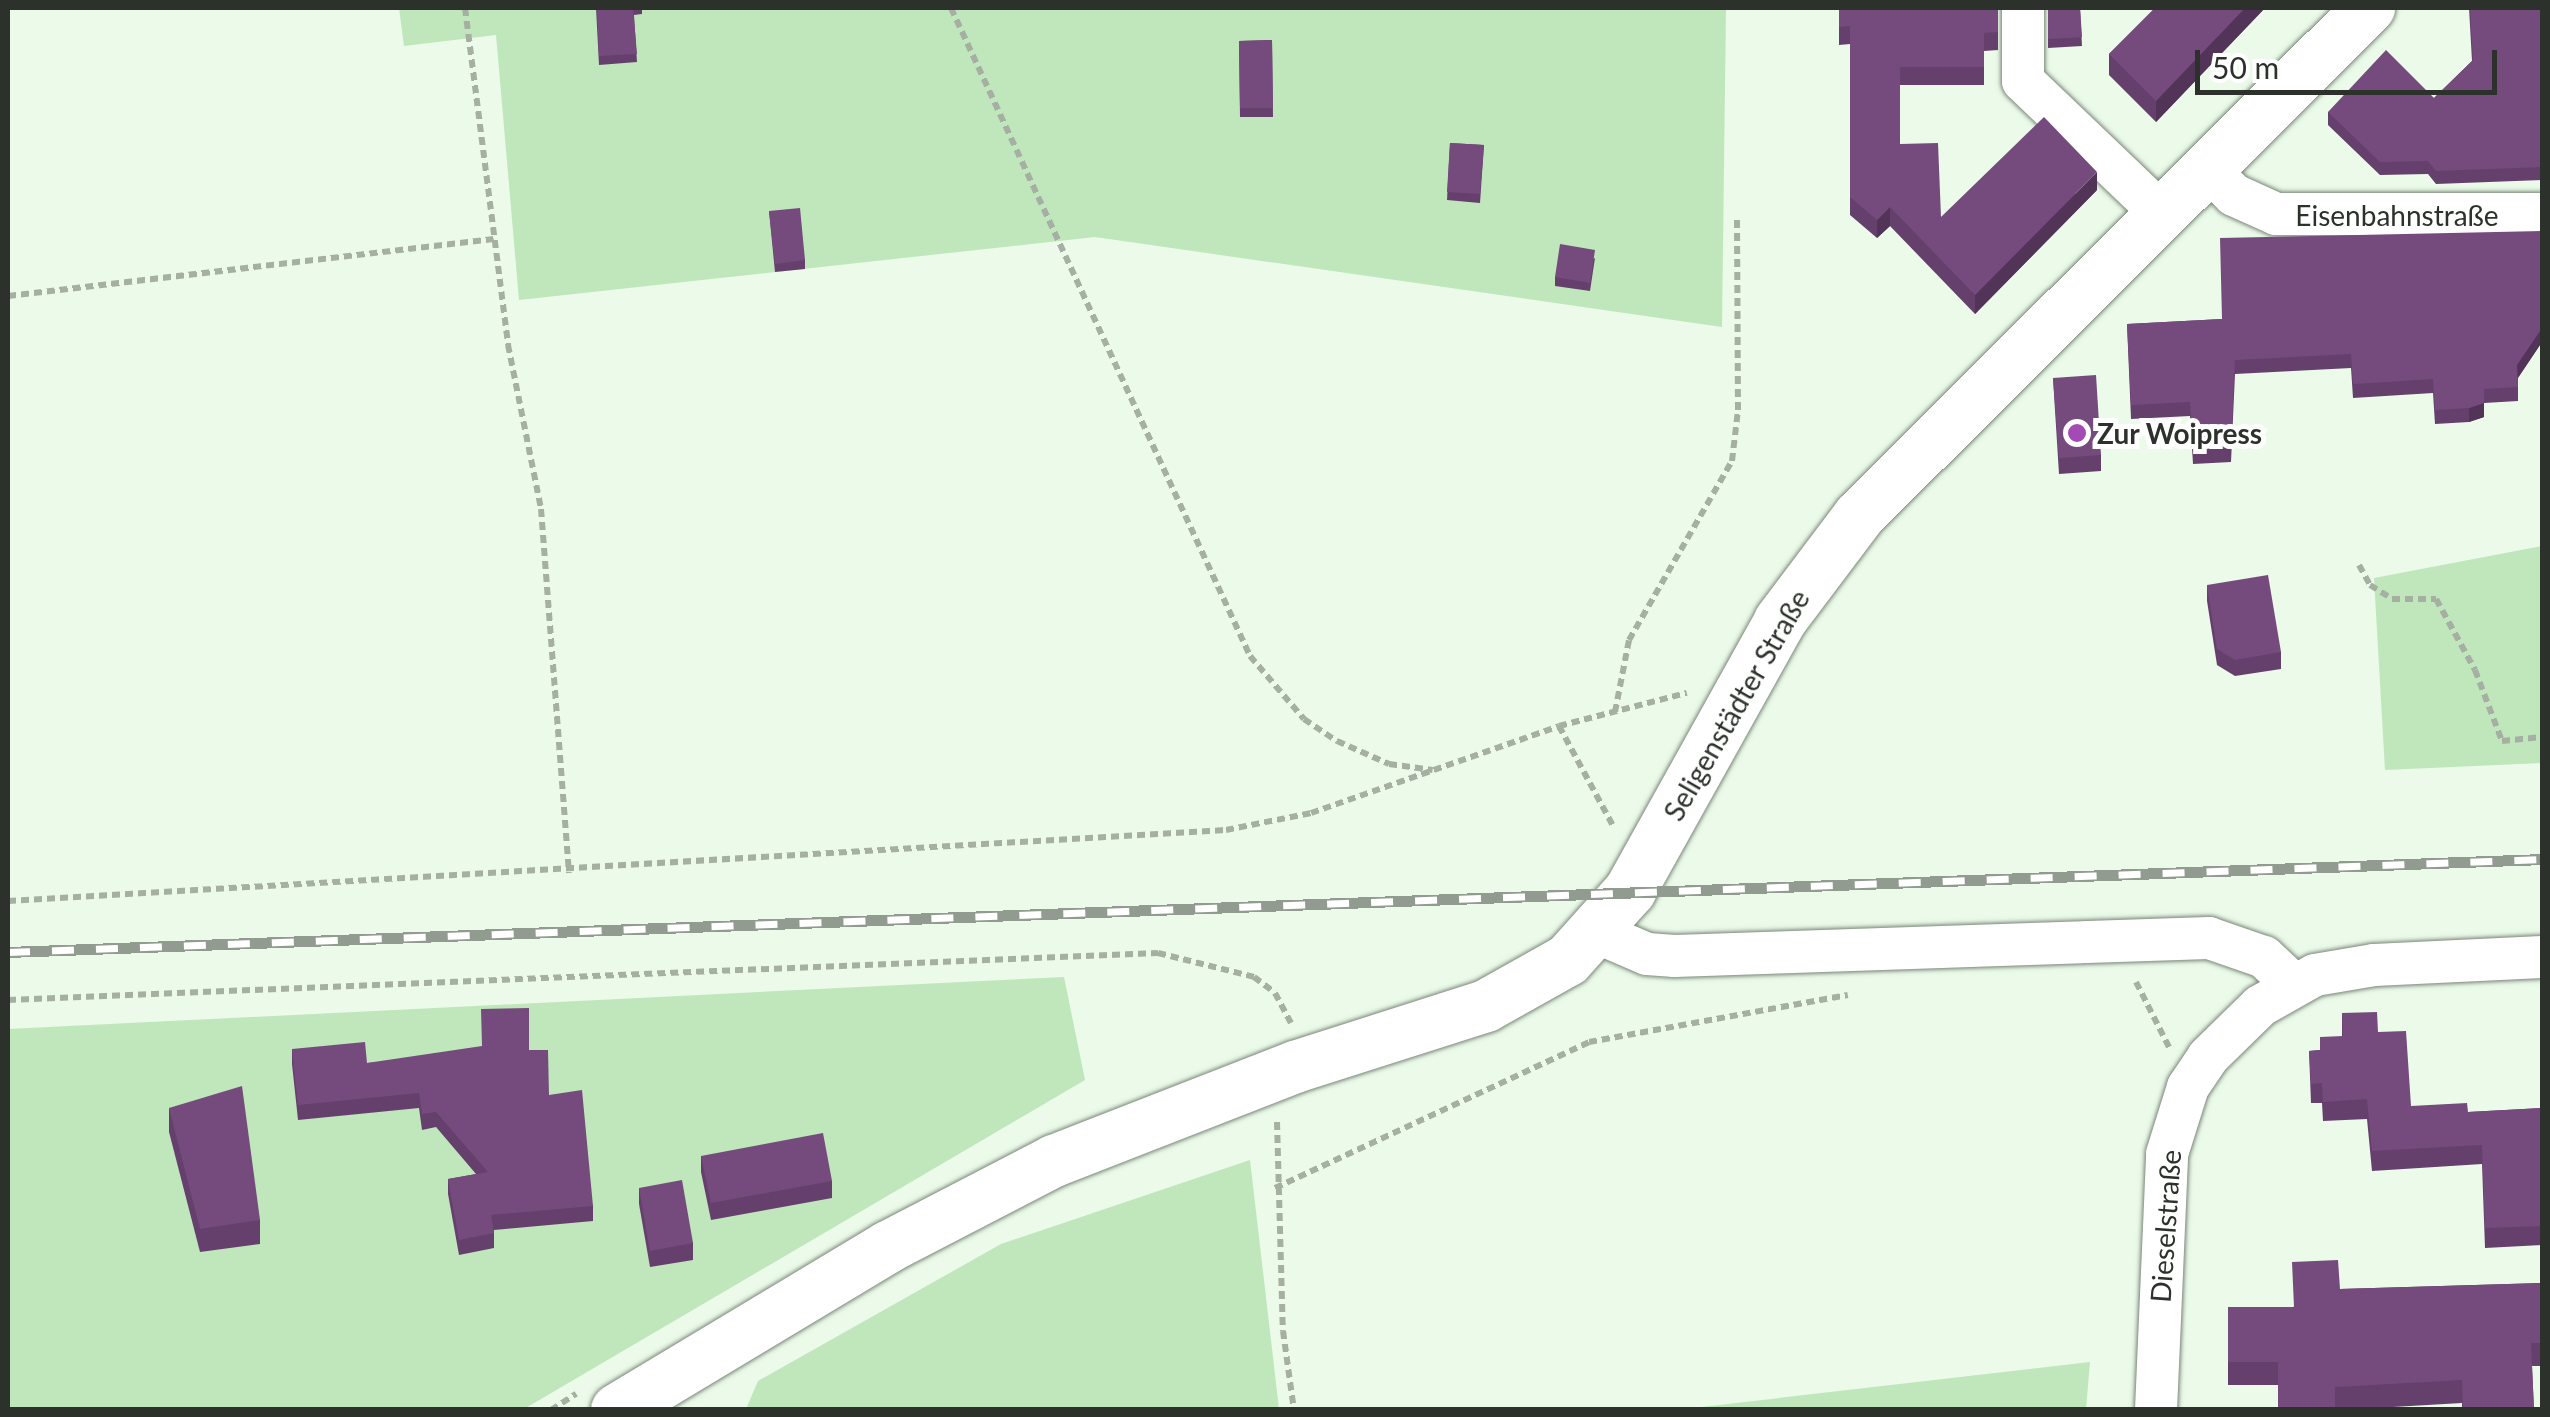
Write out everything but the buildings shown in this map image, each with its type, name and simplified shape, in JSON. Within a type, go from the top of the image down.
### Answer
[{"type":"main road","name":"Seligenstädter Straße","points":[[616,1410],[978,1199],[1113,1136],[1295,1067],[1486,1006],[1536,982],[1598,933],[1654,852],[1746,679],[1804,584],[1860,516],[2160,212],[2369,8]]},
{"type":"street","points":[[2023,8],[2023,82],[2160,212]]},
{"type":"street","name":"Eisenbahnstraße","points":[[2207,168],[2234,195],[2276,214],[2542,214]]},
{"type":"street","points":[[1598,933],[1647,954],[1675,956],[2176,936],[2233,943],[2264,957],[2294,985]]},
{"type":"street","name":"Dieselstraße","points":[[2156,1410],[2162,1195],[2188,1088],[2238,1024],[2294,985],[2354,966],[2542,957]]},
{"type":"path","points":[[465,8],[494,239],[541,509],[569,873]]},
{"type":"path","points":[[951,8],[1250,656],[1304,719],[1337,742],[1389,764],[1435,770]]},
{"type":"path","points":[[1615,712],[1629,640],[1732,461],[1738,410],[1737,215]]},
{"type":"path","points":[[8,296],[494,239]]},
{"type":"path","points":[[2359,565],[2370,585],[2392,599],[2436,599],[2468,656],[2502,741],[2542,737]]},
{"type":"path","points":[[8,901],[569,873],[1192,834],[1310,813],[1560,726],[1746,679]]},
{"type":"path","points":[[1560,726],[1588,790],[1618,832]]},
{"type":"path","points":[[2100,940],[2145,996],[2188,1088]]},
{"type":"path","points":[[8,1000],[1158,953],[1254,977],[1276,994],[1289,1014],[1295,1067],[1277,1122],[1276,1188],[1294,1410]]},
{"type":"path","points":[[1276,1188],[1589,1042],[1863,992]]},
{"type":"green space","points":[[399,8],[1726,8],[1722,327],[1095,237],[519,300],[496,35],[404,46]]},
{"type":"green space","points":[[2542,546],[2542,763],[2385,770],[2374,578]]},
{"type":"green space","points":[[1064,977],[1085,1080],[524,1409],[8,1410],[8,1029]]},
{"type":"green space","points":[[1250,1160],[1279,1409],[746,1409],[758,1381],[1001,1244]]},
{"type":"green space","points":[[2090,1362],[2086,1409],[1684,1409]]},
{"type":"railway","points":[[8,952],[2542,859]]},
{"type":"place","name":"Zur Woipress","points":[[2077,433]]}]
